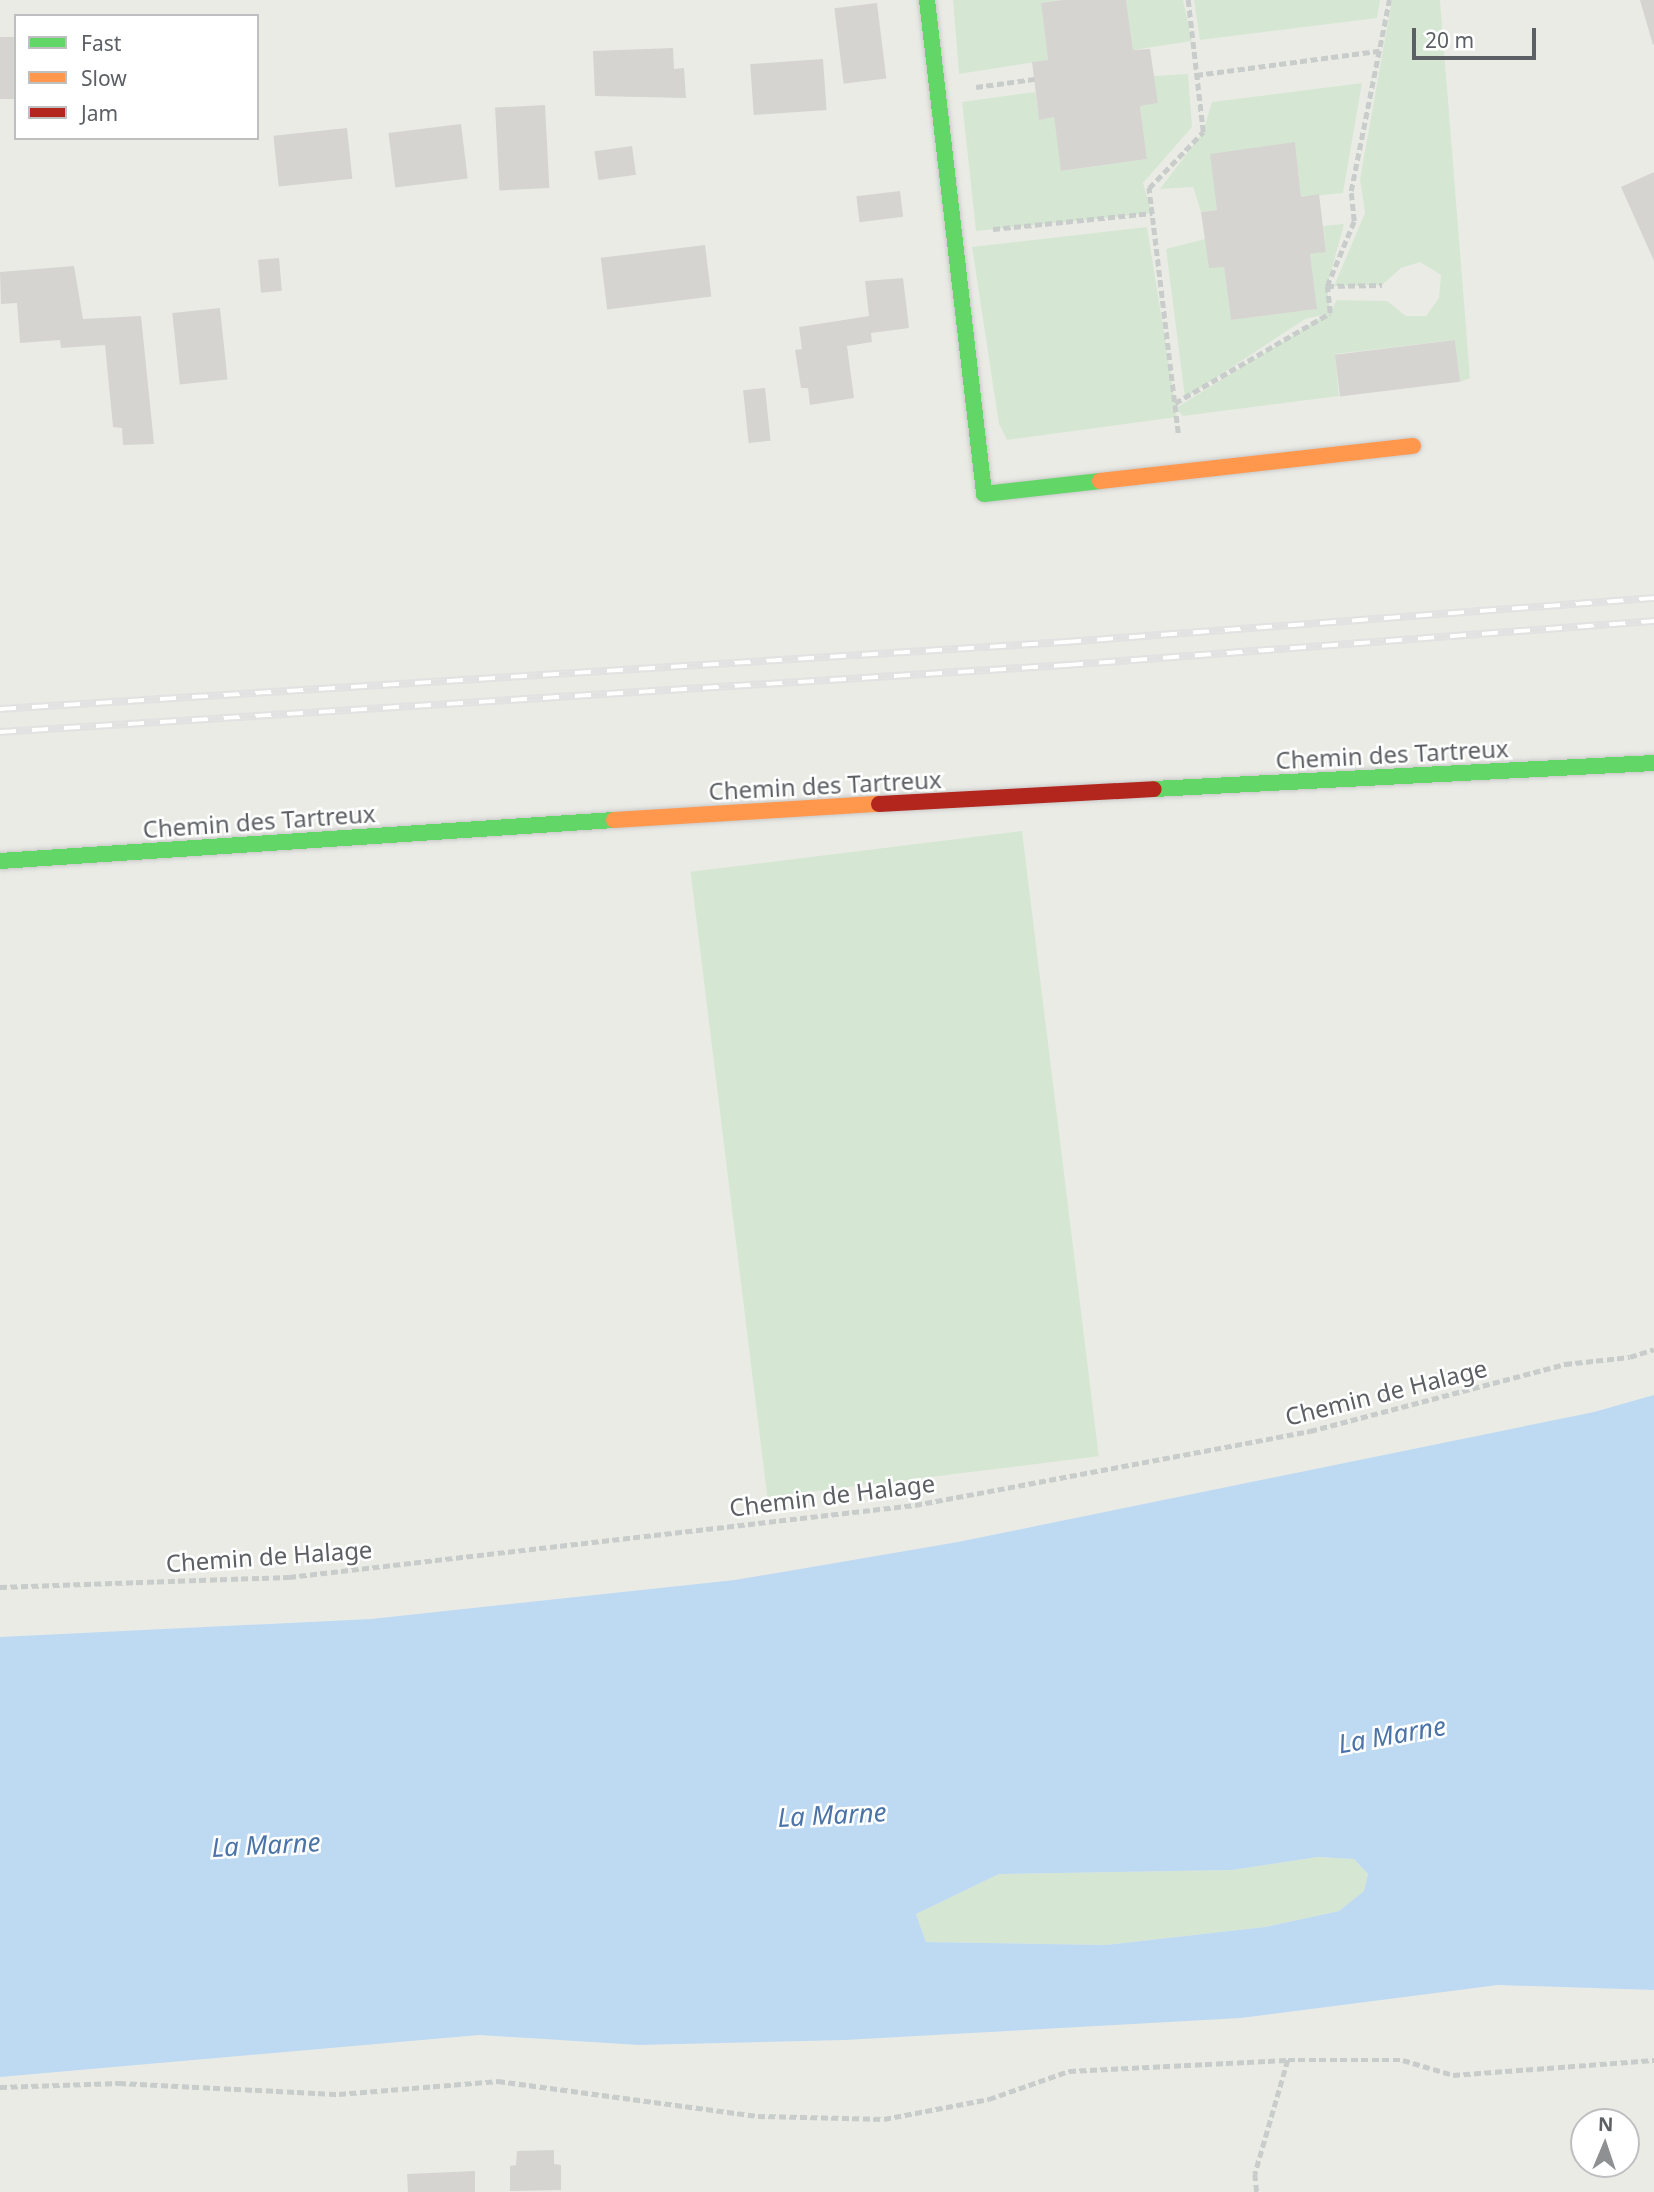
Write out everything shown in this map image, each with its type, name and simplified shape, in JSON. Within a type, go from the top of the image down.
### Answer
[{"type":"street","points":[[926,0],[984,494],[1413,446]]},
{"type":"street","name":"Chemin des Tartreux","points":[[0,861],[803,808],[1654,763]]},
{"type":"path","points":[[1182,472],[1149,188],[1203,132],[1188,0]]},
{"type":"path","points":[[1175,403],[1330,313],[1327,286],[1354,221],[1351,191],[1389,0]]},
{"type":"path","points":[[1196,75],[1379,51]]},
{"type":"path","points":[[936,92],[1034,79]]},
{"type":"path","points":[[953,233],[1152,213]]},
{"type":"path","points":[[1327,286],[1382,285]]},
{"type":"path","name":"Chemin de Halage","points":[[0,1587],[289,1577],[915,1504],[1310,1431],[1565,1364],[1630,1357],[1654,1349]]},
{"type":"path","points":[[0,2087],[119,2083],[339,2094],[498,2081],[758,2116],[884,2119],[989,2099],[1069,2071],[1288,2060],[1403,2060],[1453,2075],[1654,2060]]},
{"type":"path","points":[[1257,2192],[1255,2174],[1288,2060]]},
{"type":"green space","points":[[953,0],[1062,0],[1041,3],[1048,60],[959,74]]},
{"type":"green space","points":[[1126,0],[1183,0],[1192,41],[1133,50]]},
{"type":"green space","points":[[1194,0],[1380,0],[1377,18],[1200,40]]},
{"type":"green space","points":[[1392,0],[1440,0],[1470,378],[1460,382],[1455,340],[1335,354],[1339,396],[1183,416],[1176,409],[1177,417],[1007,440],[999,424],[972,247],[1147,227],[1176,408],[1327,314],[1305,319],[1185,398],[1166,249],[1205,239],[1224,267],[1231,320],[1316,309],[1310,254],[1326,251],[1323,226],[1344,224],[1327,286],[1330,312],[1337,300],[1387,301],[1406,316],[1426,316],[1439,298],[1441,275],[1420,262],[1401,268],[1382,285],[1334,286],[1365,213],[1360,179]]},
{"type":"green space","points":[[1188,74],[1192,127],[1143,183],[1152,213],[976,231],[962,102],[1035,92],[1039,119],[1054,117],[1062,171],[1147,159],[1140,106],[1154,76]]},
{"type":"green space","points":[[1362,83],[1343,193],[1301,197],[1295,143],[1217,210],[1201,212],[1193,187],[1160,189],[1203,132],[1212,102]]},
{"type":"green space","points":[[1022,831],[1099,1456],[767,1497],[690,872]]},
{"type":"green space","points":[[1318,1857],[1354,1859],[1368,1874],[1364,1891],[1339,1911],[1265,1927],[1106,1945],[926,1942],[916,1914],[999,1874],[1232,1870]]},
{"type":"water","name":"La Marne","points":[[1654,1395],[1654,1990],[1498,1985],[1241,2018],[845,2040],[639,2045],[479,2035],[0,2077],[0,1637],[371,1619],[735,1580],[958,1542],[1594,1412]],"holes":[[[1318,1857],[1354,1859],[1368,1874],[1364,1891],[1339,1911],[1265,1927],[1106,1945],[926,1942],[916,1914],[999,1874],[1232,1870]]]},
{"type":"building","points":[[1062,0],[1126,0],[1133,50],[1150,49],[1158,103],[1140,106],[1147,159],[1061,171],[1054,117],[1039,120],[1032,62],[1048,60],[1041,3]]},
{"type":"building","points":[[1640,0],[1654,0],[1653,45]]},
{"type":"building","points":[[877,3],[886,78],[844,84],[834,8]]},
{"type":"building","points":[[0,37],[14,37],[14,99],[0,99]]},
{"type":"building","points":[[673,48],[674,69],[684,68],[686,98],[595,96],[593,51]]},
{"type":"building","points":[[823,59],[827,110],[754,115],[750,64]]},
{"type":"building","points":[[545,105],[549,188],[499,191],[495,108]]},
{"type":"building","points":[[461,124],[468,179],[395,187],[389,133]]},
{"type":"building","points":[[347,128],[352,179],[279,186],[273,136]]},
{"type":"building","points":[[1295,142],[1301,197],[1319,194],[1326,252],[1310,254],[1317,309],[1231,320],[1224,267],[1209,268],[1201,212],[1217,210],[1210,154]]},
{"type":"building","points":[[632,146],[636,175],[598,180],[594,151]]},
{"type":"building","points":[[1654,172],[1654,261],[1621,187]]},
{"type":"building","points":[[900,191],[903,217],[859,222],[856,196]]},
{"type":"building","points":[[705,245],[711,297],[607,309],[601,258]]},
{"type":"building","points":[[279,258],[282,291],[261,293],[258,260]]},
{"type":"building","points":[[74,266],[83,319],[141,316],[154,444],[123,445],[122,428],[113,427],[105,345],[61,348],[60,340],[20,343],[17,303],[1,304],[0,272]]},
{"type":"building","points":[[903,278],[909,328],[871,333],[872,342],[847,346],[854,398],[810,405],[808,388],[801,388],[795,350],[802,349],[799,327],[869,316],[865,281]]},
{"type":"building","points":[[220,308],[228,380],[180,385],[172,313]]},
{"type":"building","points":[[1455,340],[1460,382],[1340,396],[1335,355]]},
{"type":"building","points":[[765,388],[771,441],[749,443],[743,390]]},
{"type":"building","points":[[554,2150],[554,2164],[561,2165],[561,2190],[510,2191],[510,2166],[516,2165],[517,2151]]},
{"type":"building","points":[[475,2171],[475,2192],[408,2192],[407,2174]]},
{"type":"railway","points":[[0,709],[1065,642],[1654,598]]},
{"type":"railway","points":[[0,732],[1067,665],[1654,621]]},
{"type":"traffic: fast","points":[[927,0],[984,494],[1100,481]]},
{"type":"traffic: fast","points":[[1154,789],[1654,763]]},
{"type":"traffic: fast","points":[[0,861],[614,820]]},
{"type":"traffic: slow","points":[[1100,481],[1413,446]]},
{"type":"traffic: slow","points":[[614,820],[879,804]]},
{"type":"traffic: jam","points":[[879,804],[1154,789]]}]
